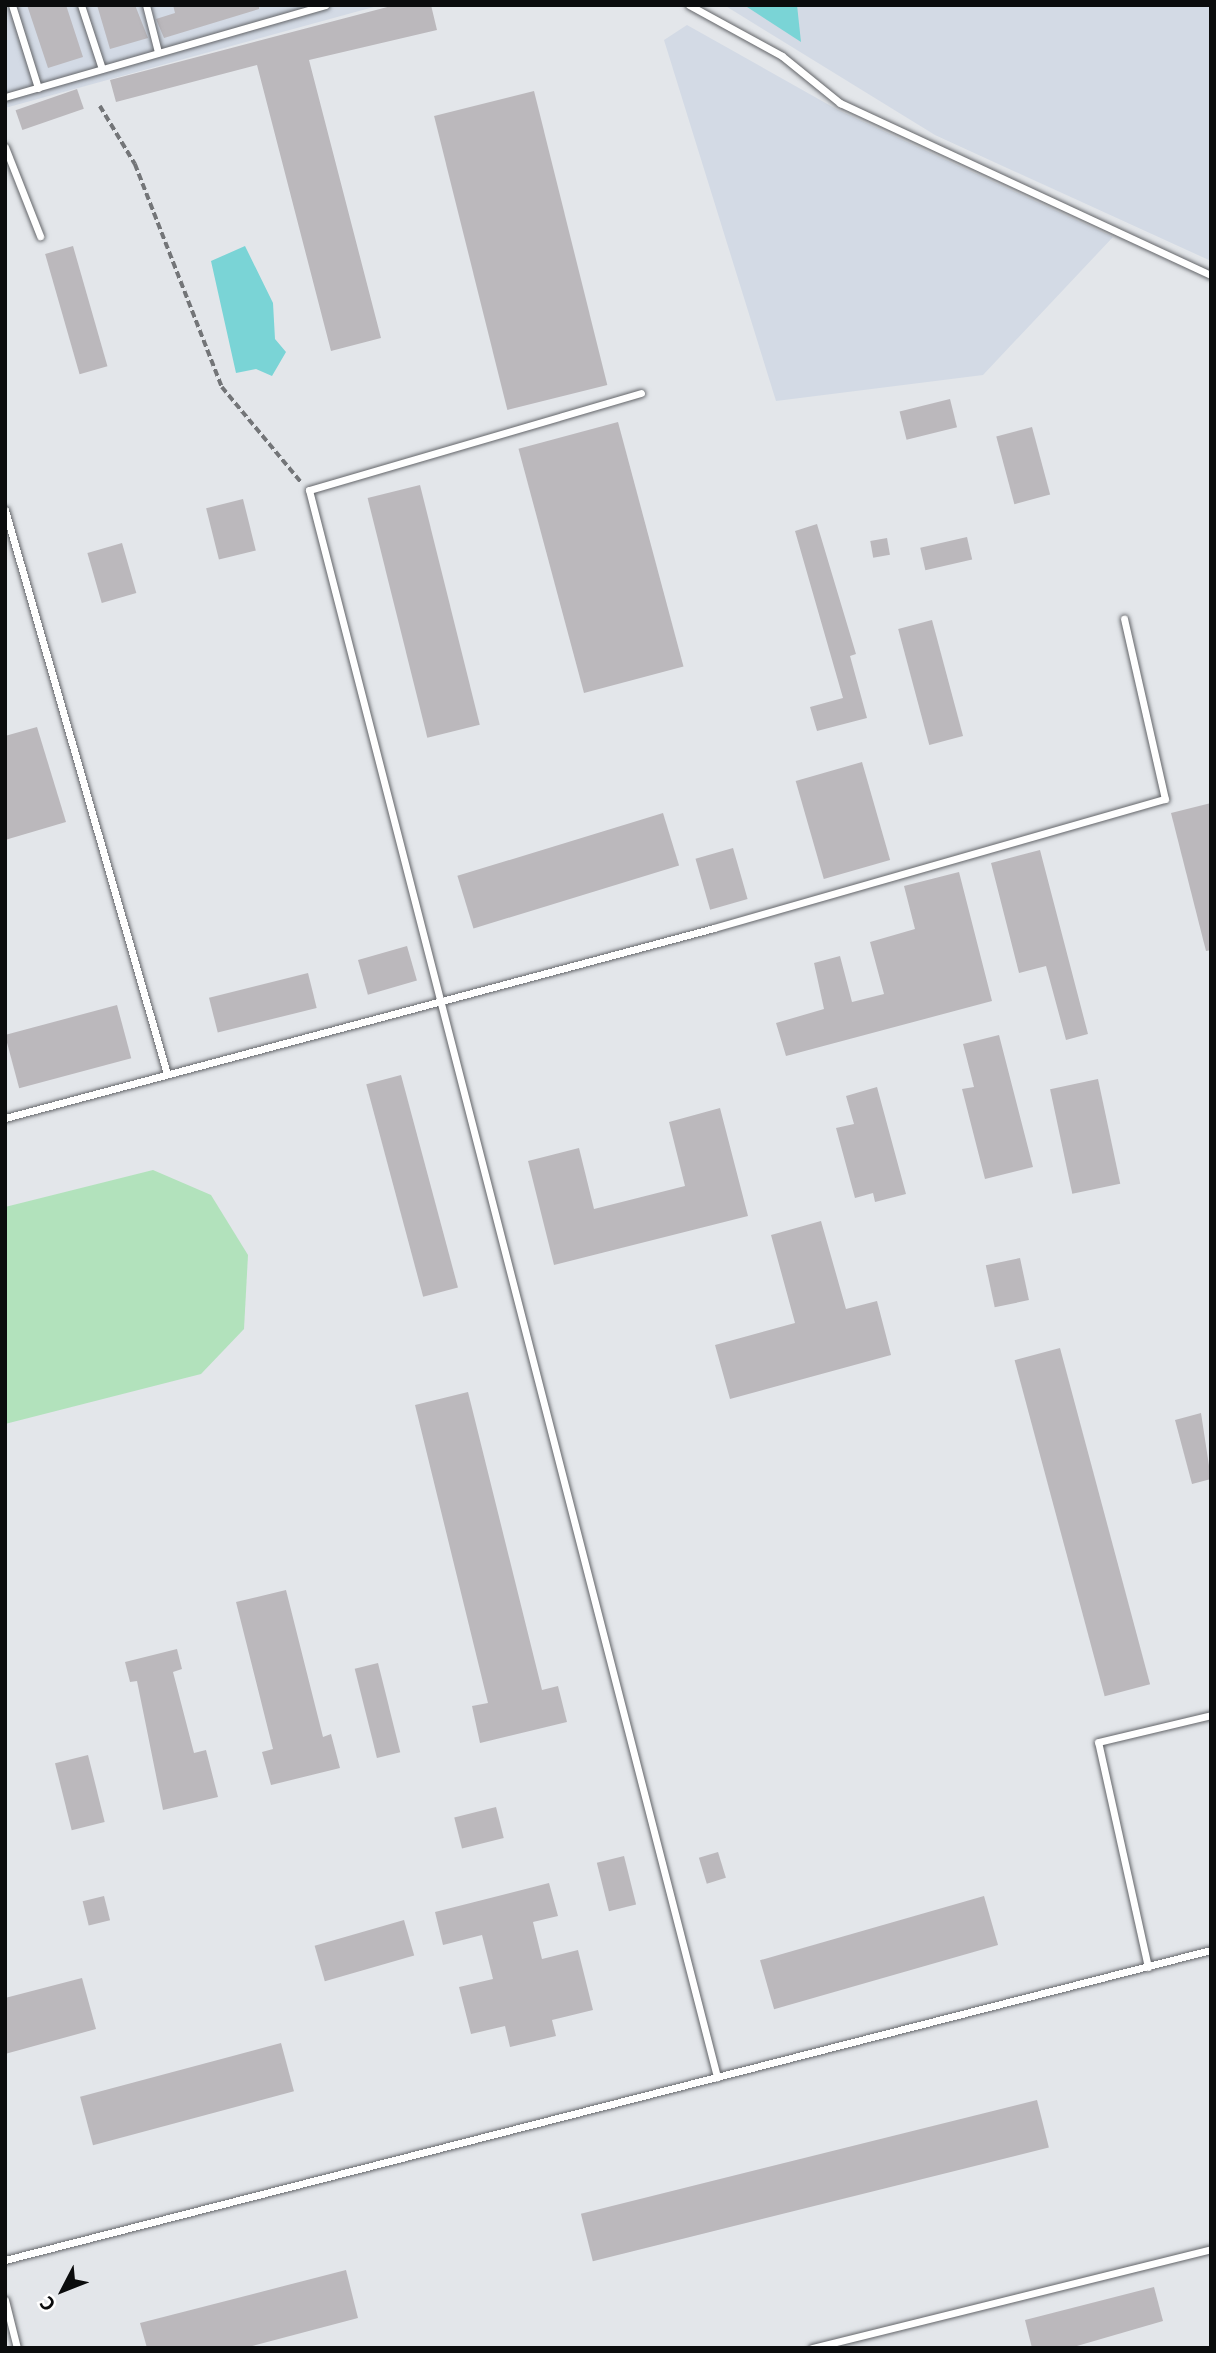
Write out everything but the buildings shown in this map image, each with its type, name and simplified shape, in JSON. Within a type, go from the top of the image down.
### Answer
[{"type":"lane","points":[[12,5],[38,88]]},
{"type":"lane","points":[[81,5],[102,69]]},
{"type":"lane","points":[[146,5],[158,52]]},
{"type":"lane","points":[[5,97],[325,5]]},
{"type":"lane","points":[[690,5],[782,56],[840,103],[1211,275]]},
{"type":"lane","points":[[5,147],[40,236]]},
{"type":"lane","points":[[641,393],[309,490],[717,2077]]},
{"type":"lane","points":[[5,510],[167,1074]]},
{"type":"lane","points":[[5,1118],[439,1002],[1165,799],[1124,619]]},
{"type":"lane","points":[[1148,1966],[1098,1742],[1211,1715]]},
{"type":"lane","points":[[5,2260],[1211,1950]]},
{"type":"lane","points":[[811,2348],[1211,2249]]},
{"type":"lane","points":[[5,2300],[17,2348]]},
{"type":"path","points":[[100,106],[135,164],[222,387],[253,432],[309,490]]},
{"type":"shaded area","points":[[5,5],[381,5],[5,108]]},
{"type":"shaded area","points":[[724,5],[1211,5],[1211,261],[935,135]]},
{"type":"shaded area","points":[[687,25],[838,110],[1113,237],[983,375],[776,401],[664,40]]},
{"type":"green space","points":[[153,1170],[211,1195],[248,1255],[244,1329],[201,1374],[5,1424],[5,1207]]},
{"type":"water","points":[[744,5],[797,5],[801,42]]},
{"type":"water","points":[[245,246],[273,303],[275,339],[286,352],[272,376],[256,369],[236,373],[211,261]]}]
